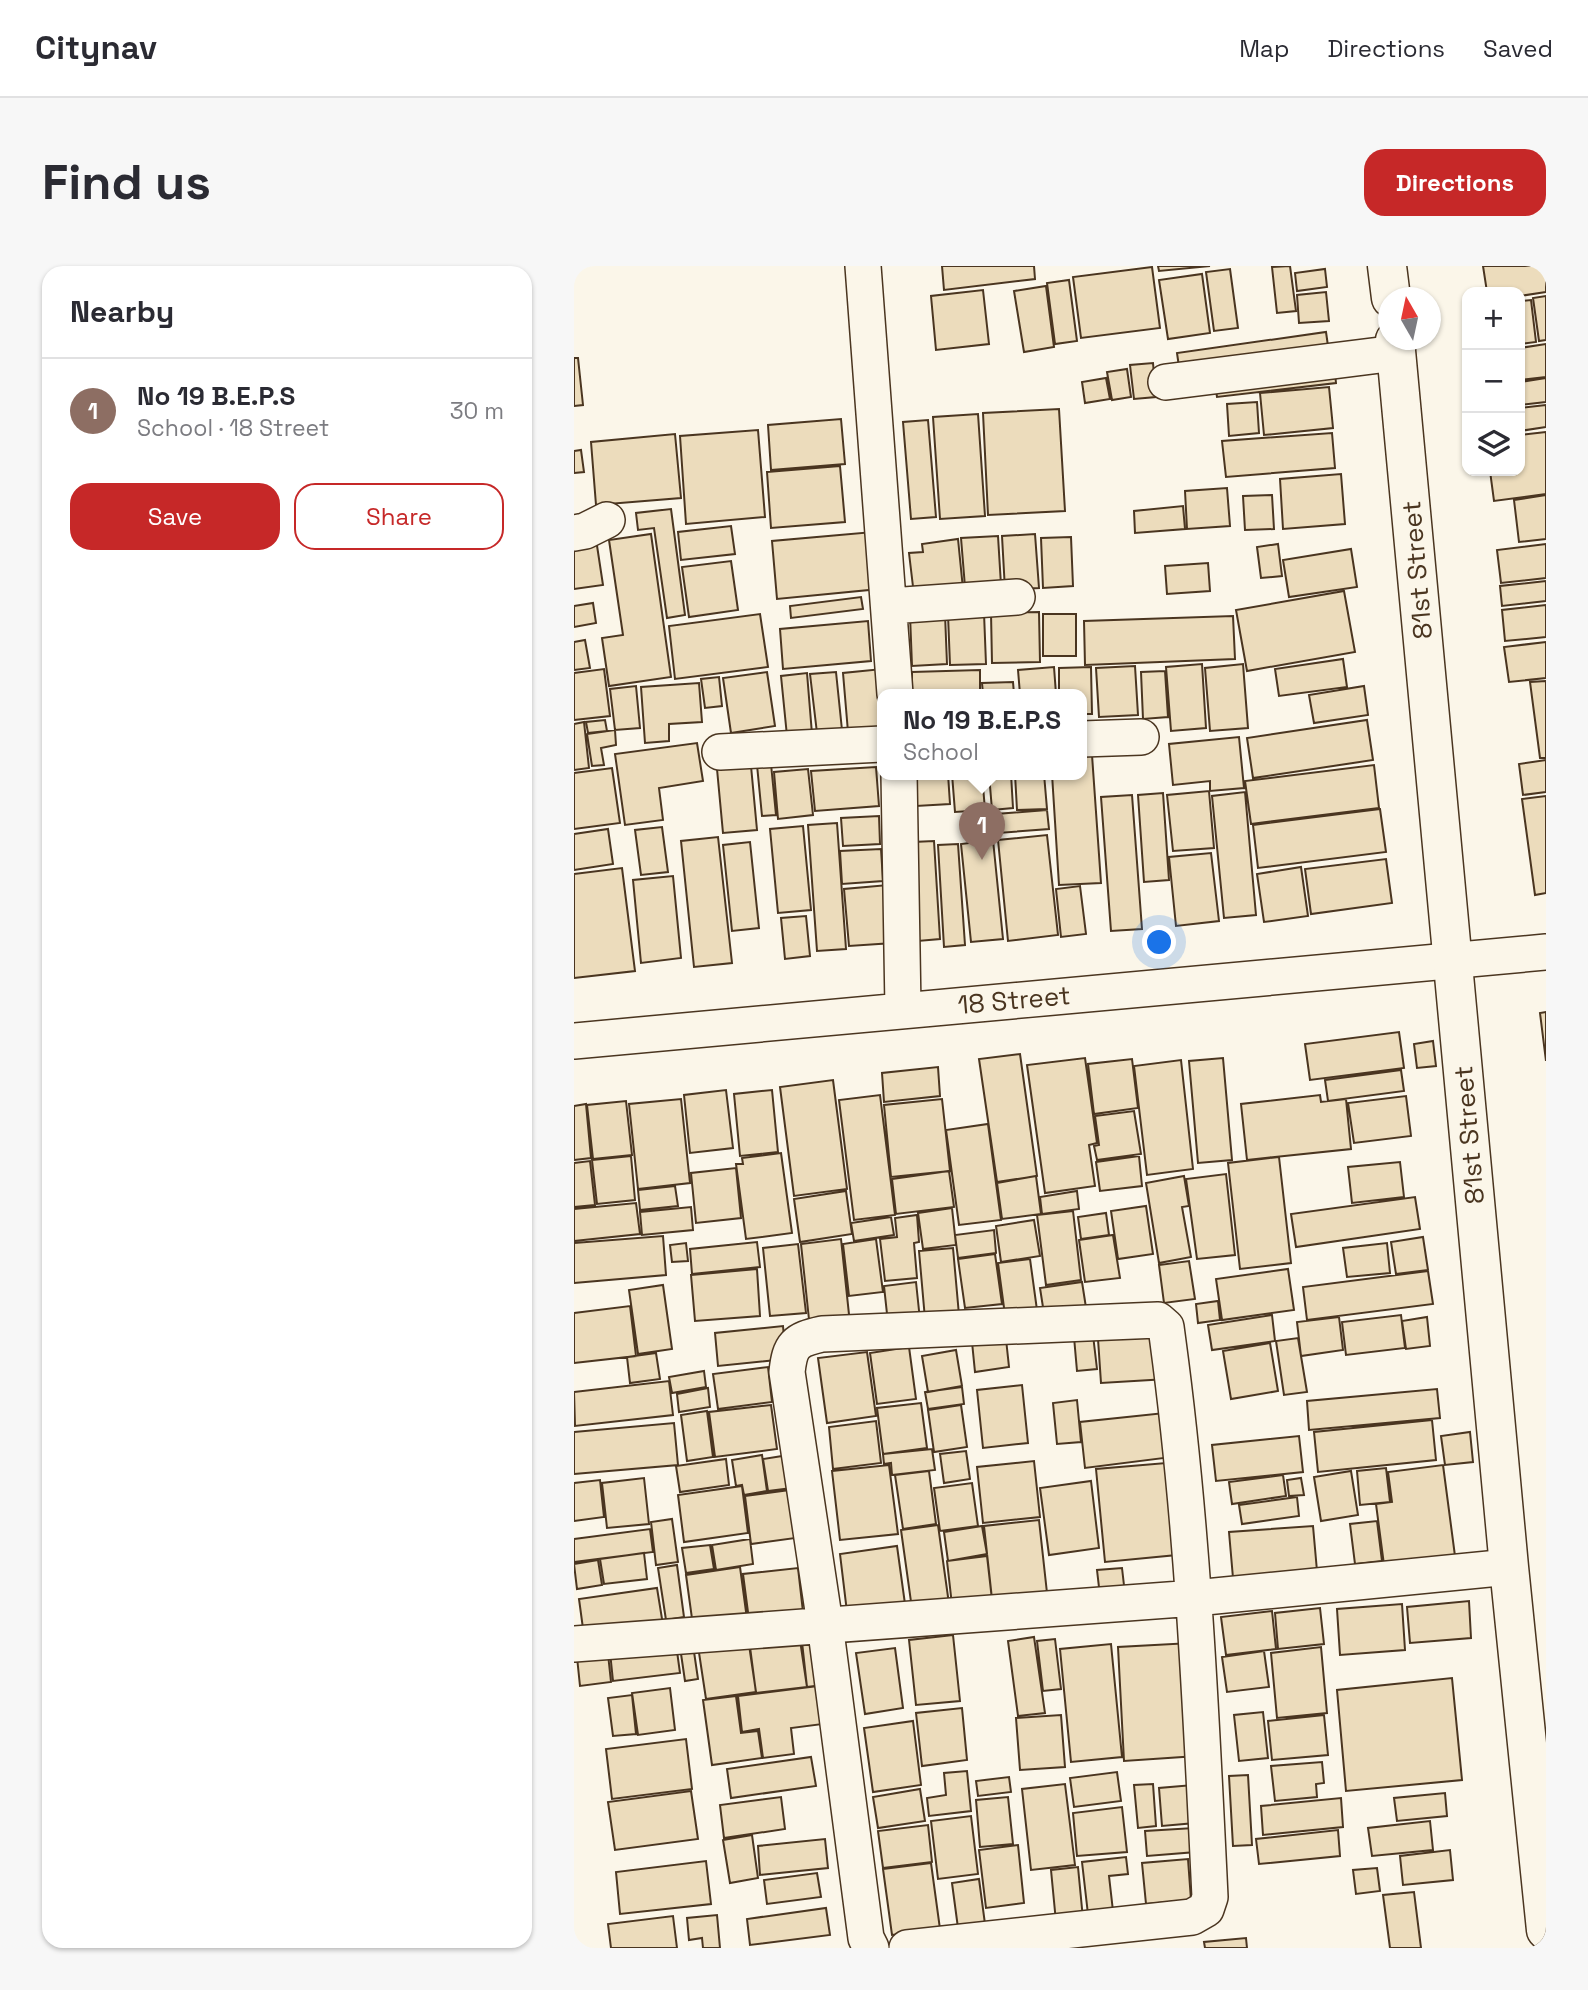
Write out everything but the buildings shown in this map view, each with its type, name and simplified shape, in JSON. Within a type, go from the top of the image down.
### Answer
[{"type":"street","points":[[863,266],[895,689]]},
{"type":"street","points":[[1387,266],[1390,287]]},
{"type":"street","points":[[1166,382],[1378,349]]},
{"type":"street","name":"81st Street","points":[[1396,350],[1509,1567],[1546,1930]]},
{"type":"street","points":[[574,533],[585,531],[607,520]]},
{"type":"street","points":[[890,606],[1017,597]]},
{"type":"street","points":[[1087,739],[1141,737]]},
{"type":"street","points":[[720,752],[877,744]]},
{"type":"street","points":[[899,780],[903,1009]]},
{"type":"street","name":"18 Street","points":[[574,1041],[1546,952]]},
{"type":"street","points":[[871,1948],[866,1938],[825,1624],[788,1372],[789,1354],[795,1344],[807,1337],[822,1334],[1158,1320],[1166,1327],[1182,1443],[1195,1598],[1210,1897],[1206,1909],[1192,1917],[907,1948]]},
{"type":"street","points":[[574,1644],[1195,1598],[1509,1567]]},
{"type":"place","name":"No 19 B.E.P.S","points":[[982,860]]}]
